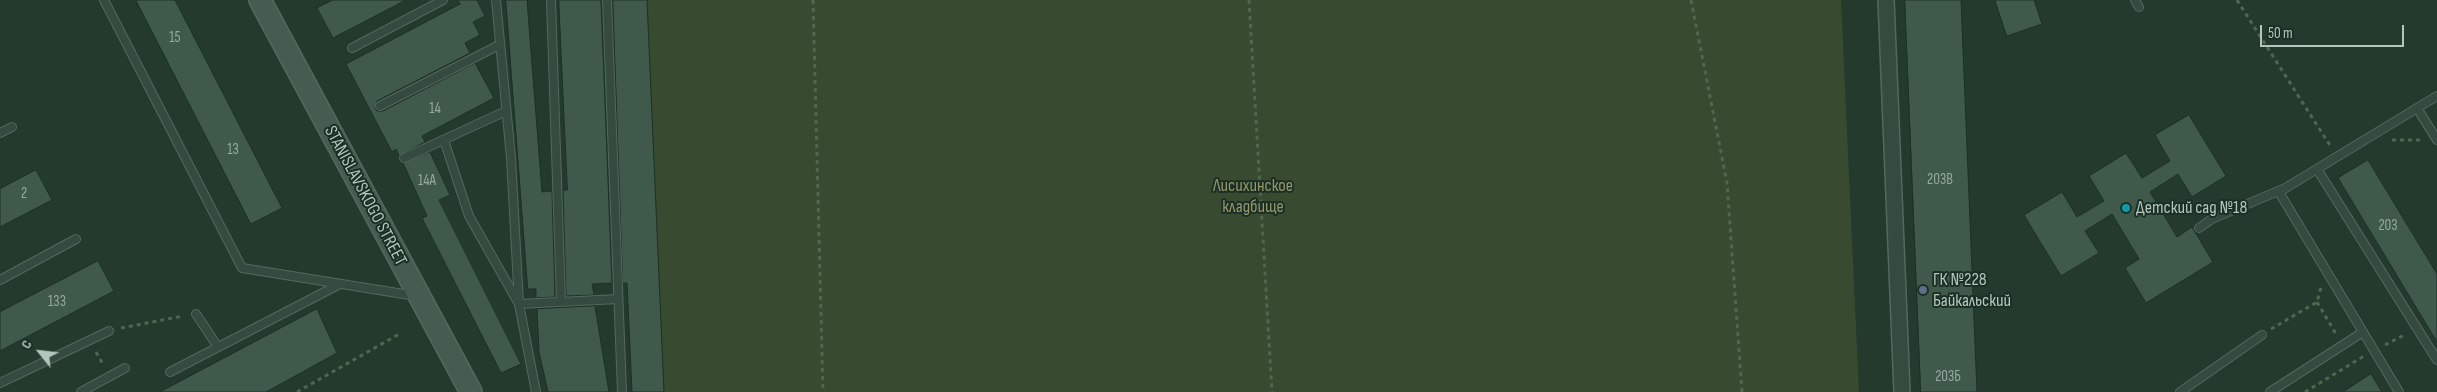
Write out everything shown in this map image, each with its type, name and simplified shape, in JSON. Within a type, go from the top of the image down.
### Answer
[{"type":"main road","name":"STANISLAVSKOGO STREET","points":[[260,0],[470,392]]},
{"type":"street","points":[[1886,0],[1902,392]]},
{"type":"lane","points":[[104,0],[242,268],[419,297]]},
{"type":"lane","points":[[352,48],[443,0]]},
{"type":"lane","points":[[496,0],[511,158],[518,304],[536,392]]},
{"type":"lane","points":[[551,0],[561,300]]},
{"type":"lane","points":[[606,0],[622,392]]},
{"type":"lane","points":[[380,106],[499,45]]},
{"type":"lane","points":[[2399,392],[2279,192],[2437,96]]},
{"type":"lane","points":[[2418,108],[2437,140]]},
{"type":"lane","points":[[404,158],[506,111]]},
{"type":"lane","points":[[0,133],[12,127]]},
{"type":"lane","points":[[444,140],[469,216],[518,304]]},
{"type":"lane","points":[[2317,169],[2437,360]]},
{"type":"lane","points":[[2199,228],[2212,219],[2291,185]]},
{"type":"lane","points":[[0,280],[76,238]]},
{"type":"lane","points":[[170,372],[340,284]]},
{"type":"lane","points":[[518,304],[561,300],[618,299]]},
{"type":"lane","points":[[196,314],[218,346]]},
{"type":"lane","points":[[0,383],[109,331]]},
{"type":"lane","points":[[2270,392],[2363,332]]},
{"type":"lane","points":[[2180,392],[2262,335]]},
{"type":"lane","points":[[81,392],[125,368]]},
{"type":"path","points":[[813,0],[823,392]]},
{"type":"path","points":[[1249,0],[1272,392]]},
{"type":"path","points":[[1691,0],[1727,182],[1742,392]]},
{"type":"path","points":[[2237,0],[2338,157]]},
{"type":"path","points":[[2378,132],[2383,140],[2437,140]]},
{"type":"path","points":[[2262,335],[2317,302],[2326,268]]},
{"type":"path","points":[[2305,392],[2353,362],[2317,302]]},
{"type":"path","points":[[109,331],[196,314]]},
{"type":"path","points":[[297,392],[401,333]]},
{"type":"path","points":[[89,340],[110,376]]},
{"type":"green space","name":"Лисихинское кладбище","points":[[647,0],[1841,0],[1859,392],[664,392]]},
{"type":"building","points":[[136,0],[175,0],[282,208],[251,224]]},
{"type":"building","points":[[333,0],[406,0],[333,38],[317,8]]},
{"type":"building","points":[[458,0],[477,0],[485,16],[473,22],[480,35],[465,43],[470,53],[377,101],[375,108],[377,111],[383,111],[475,63],[494,98],[422,136],[425,142],[399,156],[396,149],[392,152],[346,64],[460,4]]},
{"type":"building","points":[[506,0],[527,0],[542,192],[552,191],[555,297],[536,298],[536,289],[528,289]]},
{"type":"building","points":[[559,0],[601,0],[612,283],[592,284],[594,295],[566,296],[563,190],[567,190]]},
{"type":"building","points":[[613,0],[647,0],[664,392],[632,392],[627,283],[623,283]]},
{"type":"building","points":[[1905,0],[1961,0],[1977,392],[1921,392]]},
{"type":"building","points":[[1995,0],[2034,0],[2042,24],[2007,36]]},
{"type":"building","name":"Детский сад №18","points":[[2189,115],[2226,176],[2192,197],[2178,174],[2150,192],[2177,237],[2192,227],[2213,262],[2146,303],[2125,268],[2139,259],[2112,214],[2085,231],[2099,253],[2061,276],[2024,215],[2062,192],[2077,217],[2104,201],[2089,176],[2126,153],[2142,178],[2170,161],[2155,135]]},
{"type":"building","points":[[430,152],[450,195],[439,200],[521,364],[501,373],[422,218],[427,216],[403,163]]},
{"type":"building","points":[[2368,160],[2437,274],[2437,342],[2338,178]]},
{"type":"building","points":[[36,170],[52,200],[0,227],[0,189]]},
{"type":"building","points":[[98,261],[114,291],[0,351],[0,312]]},
{"type":"building","points":[[595,306],[609,392],[548,392],[539,352],[537,309]]},
{"type":"building","points":[[317,309],[337,353],[266,392],[160,392]]},
{"type":"building","points":[[2371,374],[2382,392],[2343,392]]},
{"type":"place","name":"Детский сад №18","points":[[2126,208]]},
{"type":"place","name":"ГК №228 Байкальский","points":[[1923,290]]}]
